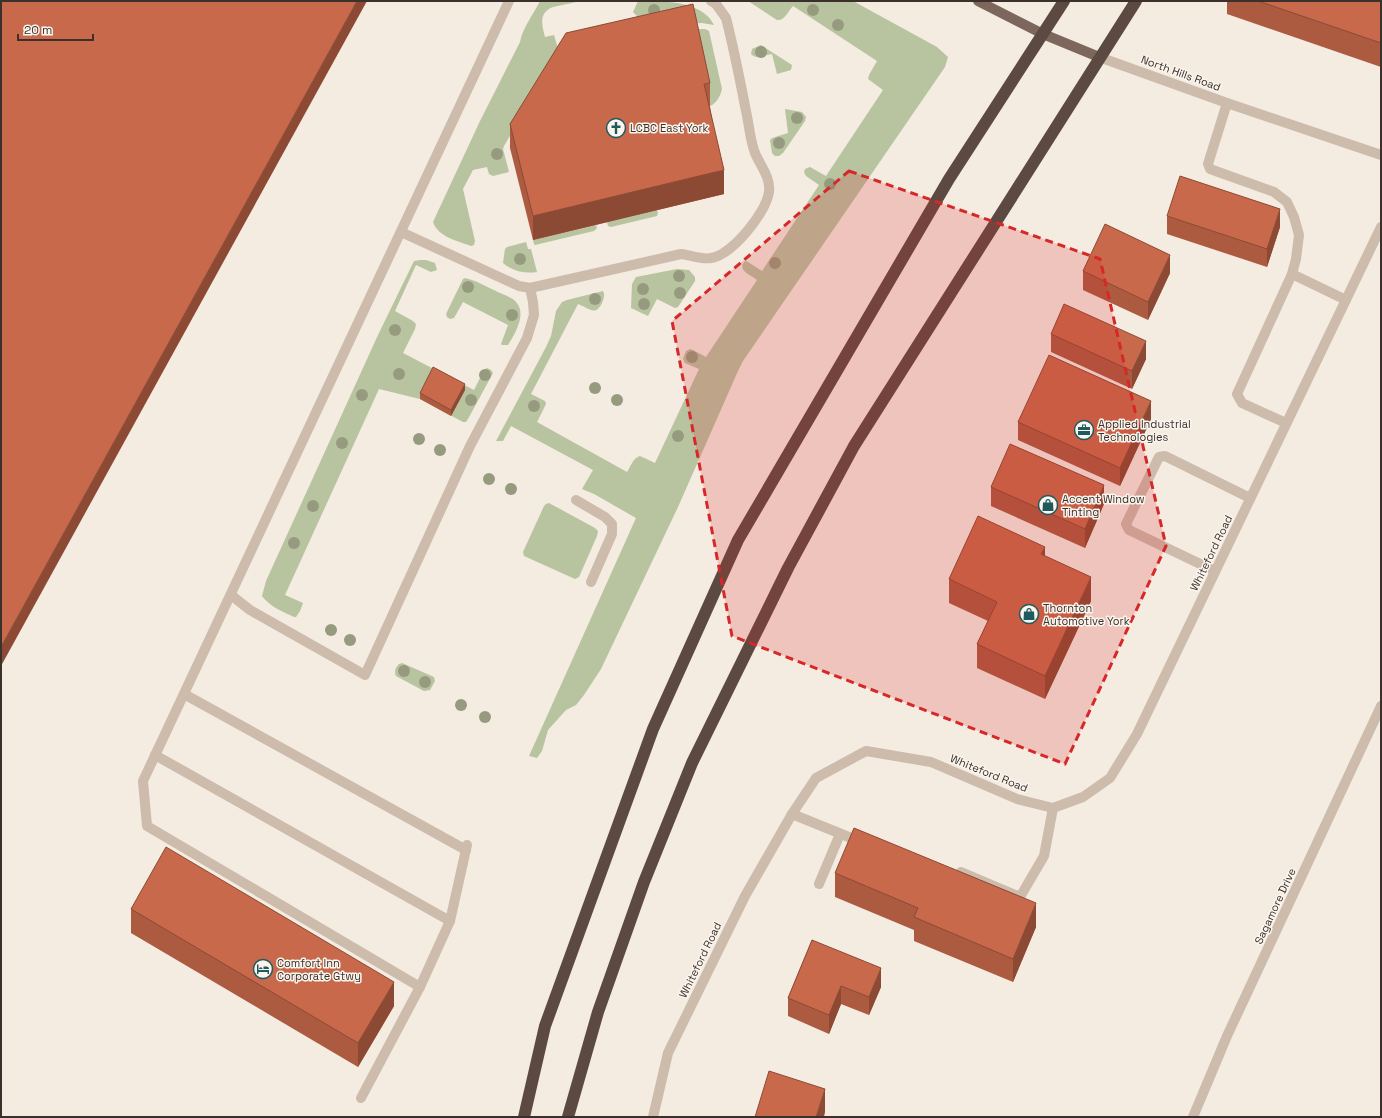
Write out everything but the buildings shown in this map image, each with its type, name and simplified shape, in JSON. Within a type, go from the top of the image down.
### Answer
[{"type":"highway","points":[[524,1117],[545,1026],[653,728],[738,540],[949,179],[1064,1]]},
{"type":"highway","points":[[568,1117],[598,1012],[644,882],[692,762],[788,568],[854,446],[1136,1]]},
{"type":"main road","name":"North Hills Road","points":[[978,1],[1043,34],[1100,57]]},
{"type":"street","points":[[420,987],[147,826],[143,781],[509,1]]},
{"type":"street","points":[[401,232],[508,281],[530,288],[681,254],[702,258],[712,258],[734,247],[746,234],[767,202],[769,191],[767,178],[754,151],[726,18],[716,4],[711,1]]},
{"type":"street","name":"North Hills Road","points":[[1100,57],[1227,103],[1381,155]]},
{"type":"street","points":[[1227,103],[1208,164],[1210,169],[1274,192],[1287,202],[1294,217],[1299,235],[1296,259],[1292,274],[1237,394],[1242,403],[1286,423]]},
{"type":"street","name":"Whiteford Road","points":[[652,1117],[668,1052],[745,896],[792,814],[816,778],[866,751],[931,762],[1017,799],[1053,808],[1083,797],[1110,778],[1137,734],[1381,227]]},
{"type":"street","points":[[1292,274],[1346,300]]},
{"type":"street","points":[[231,595],[250,610],[365,675],[470,446],[527,338],[534,315],[530,288]]},
{"type":"street","points":[[1215,571],[1129,530],[1126,524],[1159,456],[1165,456],[1250,498]]},
{"type":"street","points":[[576,500],[605,517],[612,524],[612,534],[591,582]]},
{"type":"street","points":[[184,694],[467,847],[450,921],[420,987],[361,1098]]},
{"type":"street","name":"Sagamore Drive","points":[[1193,1117],[1227,1036],[1381,706]]},
{"type":"street","points":[[155,755],[450,921]]},
{"type":"street","points":[[950,868],[1020,896],[1044,856],[1053,808]]},
{"type":"street","points":[[792,814],[874,847]]},
{"type":"street","points":[[819,884],[840,834]]},
{"type":"highlighted area","points":[[849,171],[1100,259],[1166,546],[1065,764],[732,636],[672,321]]},
{"type":"green space","points":[[540,1],[581,1],[553,7],[543,16],[542,24],[545,37],[554,35],[559,52],[504,146],[503,149],[509,172],[493,176],[489,174],[487,167],[473,170],[463,189],[475,241],[474,245],[471,246],[444,235],[439,231],[433,222],[480,121],[520,42],[526,26]]},
{"type":"green space","points":[[638,1],[669,2],[691,6],[708,17],[714,25],[702,23],[646,25],[633,12]]},
{"type":"green space","points":[[748,1],[853,1],[937,47],[948,57],[945,67],[743,361],[678,507],[601,669],[576,705],[566,710],[548,730],[542,751],[537,758],[529,756],[636,518],[594,494],[582,489],[593,470],[511,426],[503,441],[496,441],[546,347],[551,336],[556,311],[562,302],[567,300],[604,292],[602,303],[597,310],[594,311],[578,304],[531,394],[545,401],[546,404],[537,422],[627,472],[634,460],[640,456],[655,463],[699,369],[685,363],[683,359],[686,351],[690,349],[706,357],[757,280],[743,270],[743,264],[745,261],[748,262],[762,271],[819,185],[806,176],[804,172],[805,169],[810,167],[826,176],[883,90],[868,79],[877,61],[793,6],[782,19],[777,20]]},
{"type":"green space","points":[[698,29],[705,29],[709,31],[722,89],[718,99],[710,106]]},
{"type":"green space","points":[[761,45],[792,65],[791,70],[777,74],[772,54],[758,57],[753,56],[751,54],[752,49]]},
{"type":"green space","points":[[785,109],[802,112],[806,117],[805,121],[783,153],[779,156],[775,156],[772,153],[770,140],[788,133]]},
{"type":"green space","points":[[657,210],[657,216],[611,227],[608,226],[607,222]]},
{"type":"green space","points":[[596,225],[597,228],[594,231],[534,244],[533,240]]},
{"type":"green space","points":[[526,242],[528,249],[531,249],[537,272],[528,273],[519,271],[510,268],[503,263],[505,249],[507,247]]},
{"type":"green space","points":[[420,260],[435,263],[437,270],[431,272],[416,265],[395,311],[416,324],[403,353],[474,390],[484,370],[487,368],[493,373],[466,422],[463,422],[420,399],[379,389],[285,595],[303,603],[300,611],[296,617],[294,617],[272,606],[265,600],[262,596],[266,581],[378,335],[414,261]]},
{"type":"green space","points":[[677,269],[689,270],[695,277],[695,281],[678,307],[675,308],[657,299],[648,316],[631,308],[632,284],[636,277]]},
{"type":"green space","points":[[465,278],[507,296],[517,303],[521,314],[520,321],[515,334],[508,345],[501,344],[508,325],[463,302],[454,318],[450,319],[447,317],[446,314],[463,279]]},
{"type":"green space","points":[[549,503],[598,531],[579,577],[575,579],[524,556],[523,552],[544,506]]},
{"type":"green space","points":[[402,663],[434,677],[435,681],[430,690],[424,691],[396,676],[396,668]]},
{"type":"place","name":"LCBC East York","points":[[616,128]]},
{"type":"place","name":"Applied Industrial Technologies","points":[[1084,430]]},
{"type":"place","name":"Accent Window Tinting","points":[[1048,505]]},
{"type":"place","name":"Thornton Automotive York","points":[[1029,614]]},
{"type":"place","name":"Comfort Inn Corporate Gtwy","points":[[263,969]]}]
